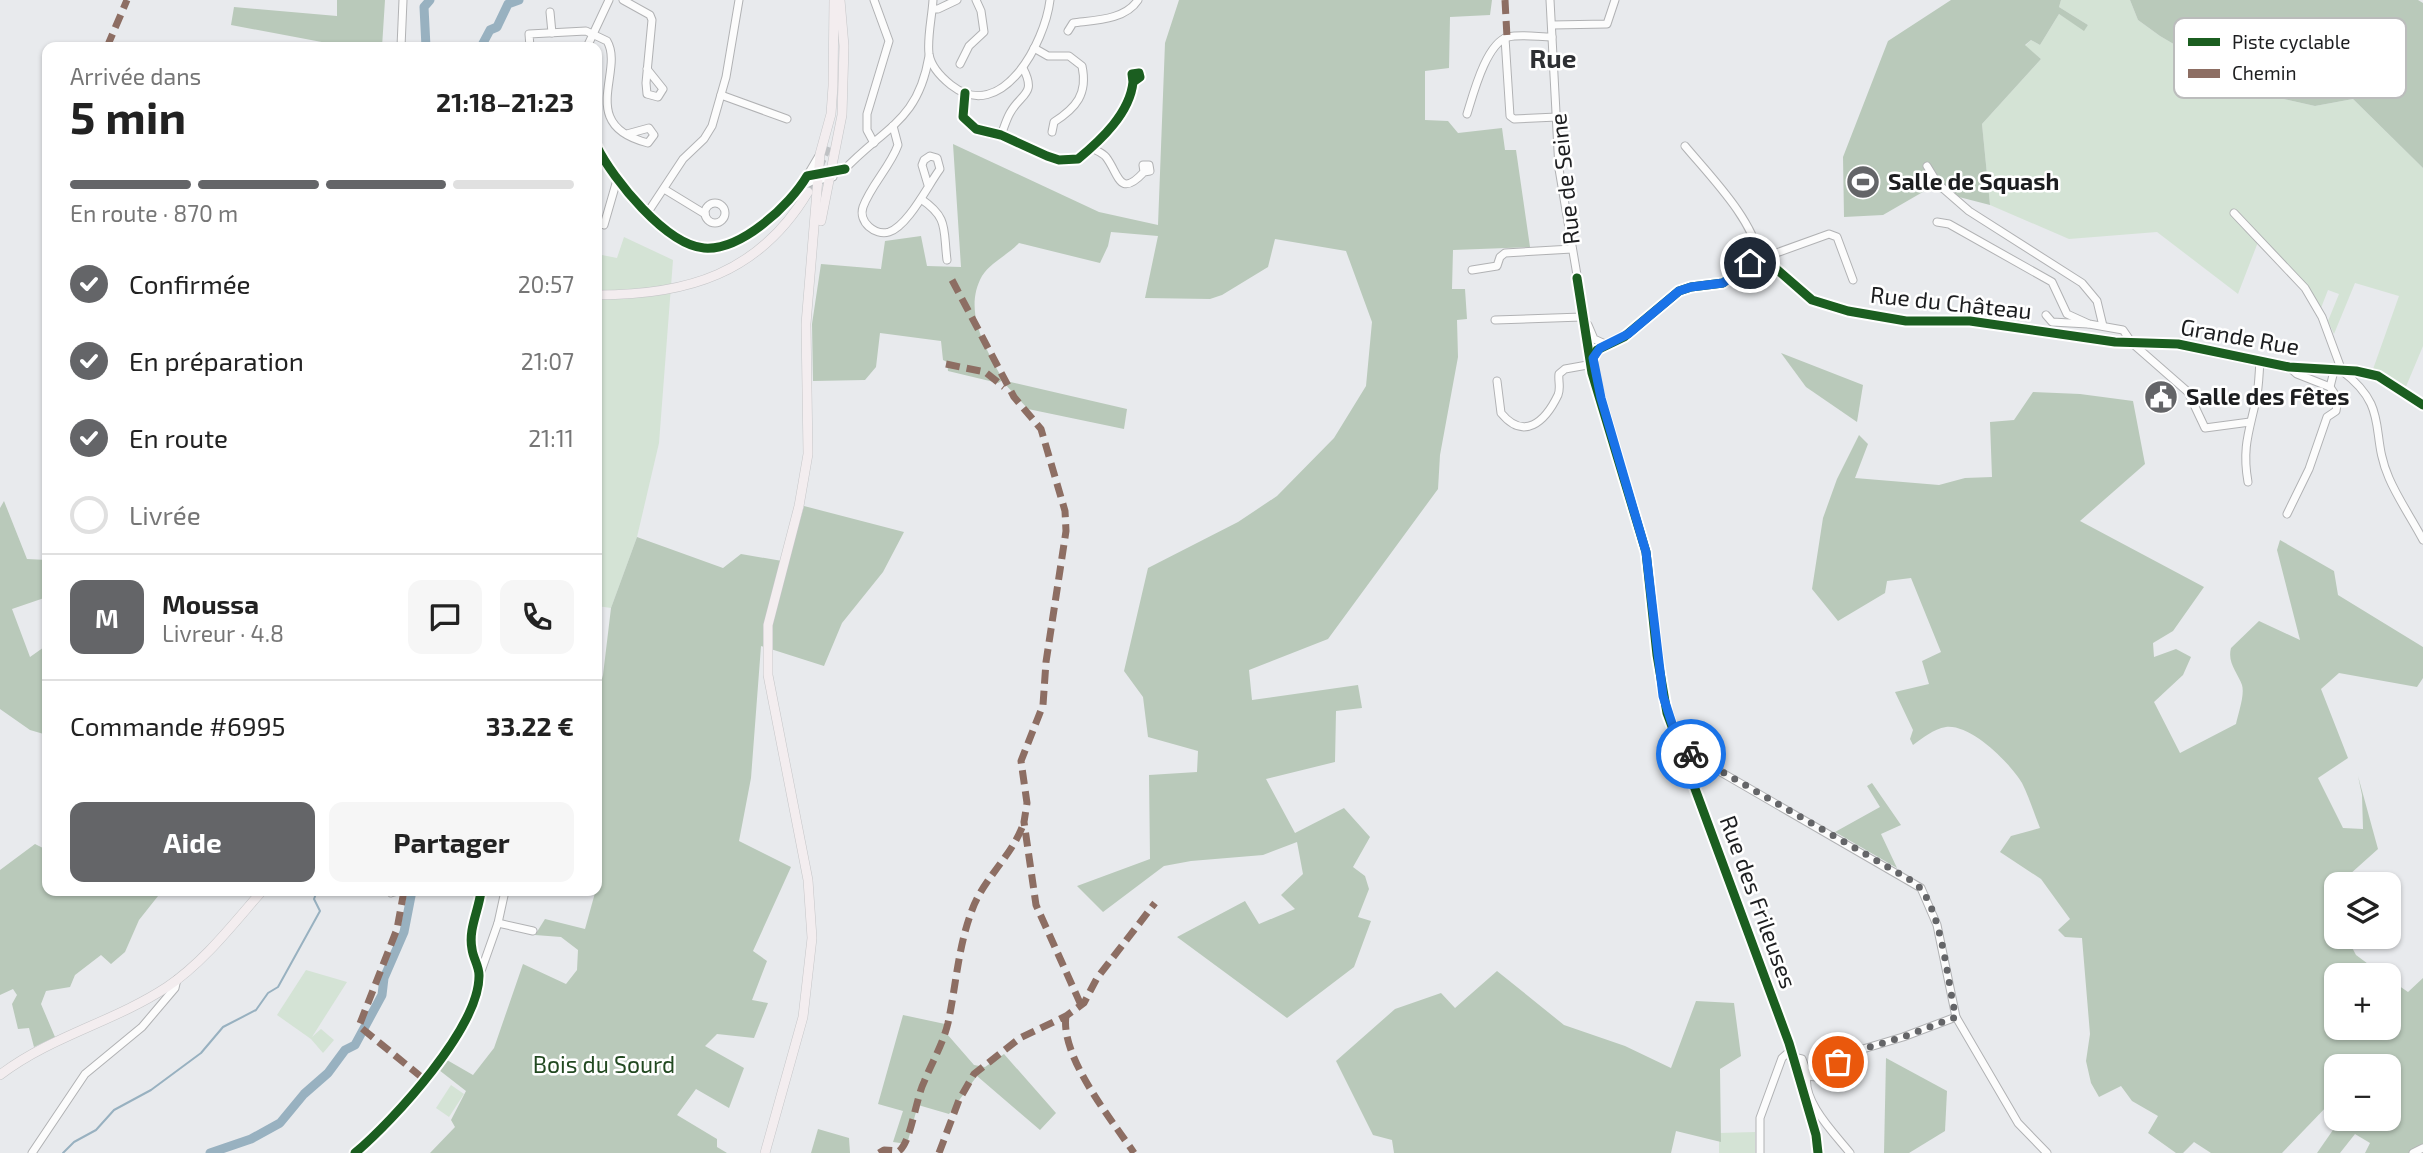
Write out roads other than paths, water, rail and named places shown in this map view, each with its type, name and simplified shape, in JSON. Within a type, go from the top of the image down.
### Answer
[{"type":"main road","points":[[828,145],[838,88],[837,0]]},
{"type":"main road","points":[[810,278],[823,178],[820,154],[831,114],[837,0]]},
{"type":"main road","points":[[765,1153],[799,1033],[810,967],[810,895],[767,646],[768,625],[807,467],[810,414],[806,336],[810,278],[823,178],[841,124],[845,86],[837,0]]},
{"type":"main road","points":[[602,296],[662,292],[688,286],[725,271],[769,241],[790,218],[804,189]]},
{"type":"main road","points":[[0,1075],[43,1046],[108,1019],[177,979],[221,939],[258,896]]},
{"type":"street","points":[[401,42],[403,0]]},
{"type":"street","points":[[589,42],[609,0]]},
{"type":"street","points":[[623,0],[650,15],[652,20],[647,69]]},
{"type":"street","points":[[648,212],[683,159],[708,134],[721,95],[739,0]]},
{"type":"street","points":[[874,0],[889,41],[867,114],[867,130],[874,143]]},
{"type":"street","points":[[933,4],[938,9],[957,0]]},
{"type":"street","points":[[960,64],[969,46],[984,32],[981,11],[976,0]]},
{"type":"street","points":[[929,55],[939,76],[965,93],[997,91],[1010,83],[1023,68],[1044,26],[1050,0]]},
{"type":"street","points":[[1068,31],[1073,23],[1121,15],[1133,9],[1138,0]]},
{"type":"street","name":"Rue de Seine","points":[[1550,0],[1559,169],[1577,278],[1588,325],[1590,353],[1601,398]]},
{"type":"street","points":[[1552,25],[1607,24],[1615,0]]},
{"type":"street","points":[[807,176],[823,178],[840,175],[907,113],[925,79],[933,4]]},
{"type":"street","points":[[550,12],[552,33]]},
{"type":"street","points":[[530,42],[529,34],[586,31],[607,41],[610,46],[607,106],[613,120],[627,134]]},
{"type":"street","points":[[1467,114],[1487,60],[1496,44],[1506,38],[1552,37]]},
{"type":"street","points":[[1506,38],[1510,116],[1514,119],[1557,117]]},
{"type":"street","points":[[1034,48],[1048,56],[1069,56],[1082,66],[1080,99],[1074,108],[1054,122],[1052,132]]},
{"type":"street","points":[[1001,135],[1011,111],[1028,91],[1029,79],[1023,68]]},
{"type":"street","points":[[925,79],[939,76]]},
{"type":"street","points":[[965,93],[963,117],[976,129],[1001,135],[1059,160],[1078,159],[1092,148],[1128,107],[1133,82]]},
{"type":"street","points":[[721,95],[787,119]]},
{"type":"street","points":[[893,126],[898,145],[863,206],[863,218],[874,231],[890,232],[900,225],[921,199],[928,185]]},
{"type":"street","points":[[1685,146],[1734,206],[1758,248],[1762,261]]},
{"type":"street","points":[[1092,148],[1105,154],[1120,182],[1135,182],[1144,172]]},
{"type":"street","points":[[804,189],[807,176],[820,154]]},
{"type":"street","points":[[602,155],[629,195],[685,242],[701,248],[712,249],[753,230],[804,189],[823,178]]},
{"type":"street","points":[[1927,166],[1937,184],[1969,211],[2082,283],[2097,301],[2103,326]]},
{"type":"street","points":[[604,225],[617,180]]},
{"type":"street","points":[[664,189],[705,214]]},
{"type":"street","points":[[921,199],[939,211],[942,218],[947,260]]},
{"type":"street","points":[[2234,213],[2305,288],[2322,317],[2336,373],[2371,401],[2388,477],[2423,540]]},
{"type":"street","points":[[1937,222],[1949,224],[2052,282],[2067,314],[2089,324],[2123,330],[2132,343],[2188,392],[2205,428],[2250,422]]},
{"type":"street","points":[[1497,381],[1501,413],[1515,426],[1529,428],[1536,425],[1558,395],[1559,374],[1602,345],[1628,334],[1679,291],[1723,283],[1746,265],[1829,234],[1837,237],[1853,280]]},
{"type":"street","points":[[1472,270],[1497,266],[1500,257],[1505,253],[1572,249]]},
{"type":"street","name":"Rue du Château","points":[[1762,261],[1779,271],[1812,300],[1848,311],[1906,321],[1970,321],[2132,343]]},
{"type":"street","points":[[1577,278],[1590,353]]},
{"type":"street","points":[[2046,315],[2052,322],[2083,326],[2089,324]]},
{"type":"street","points":[[1494,320],[1582,317]]},
{"type":"street","points":[[1588,325],[1594,339],[1602,345]]},
{"type":"street","name":"Grande Rue","points":[[2132,343],[2178,344],[2289,367],[2336,373],[2356,371],[2378,376],[2423,405]]},
{"type":"street","points":[[1590,353],[1602,345]]},
{"type":"street","points":[[2248,482],[2244,461],[2245,440],[2257,396],[2260,360]]},
{"type":"street","points":[[2287,514],[2309,469],[2327,417],[2336,411],[2338,399],[2327,386],[2297,374],[2289,367]]},
{"type":"street","points":[[2327,386],[2336,373]]},
{"type":"street","points":[[2257,396],[2266,399]]},
{"type":"street","name":"Rue des Frileuses","points":[[1601,398],[1646,552],[1663,696],[1793,1056]]},
{"type":"street","points":[[1680,748],[1917,885],[1926,896],[1937,925],[1956,1017],[2018,1123],[2047,1153]]},
{"type":"street","points":[[479,975],[471,934],[480,896]]},
{"type":"street","points":[[355,1153],[390,1122],[430,1075],[463,1023],[498,923],[504,896]]},
{"type":"street","points":[[498,923],[533,931]]},
{"type":"street","points":[[32,1153],[85,1074],[142,1027],[175,988],[179,981],[177,979]]},
{"type":"street","points":[[1807,1075],[1815,1079],[1824,1078],[1838,1062],[1853,1052],[1956,1017]]},
{"type":"street","points":[[1760,1153],[1759,1118],[1784,1055],[1803,1061],[1806,1082],[1817,1109],[1833,1134],[1850,1153]]},
{"type":"street","points":[[1776,1074],[1793,1056]]},
{"type":"street","points":[[1793,1056],[1816,1135],[1818,1153]]},
{"type":"street","points":[[2413,1153],[2423,1148]]},
{"type":"waterway","points":[[426,42],[424,7],[430,0]]},
{"type":"waterway","points":[[484,42],[490,30],[497,27],[508,4],[519,0]]},
{"type":"waterway","points":[[63,1153],[74,1142],[96,1130],[114,1110],[151,1090],[201,1053],[223,1027],[256,1010],[268,993],[278,987],[320,911],[315,896]]},
{"type":"waterway","points":[[210,1153],[251,1139],[280,1123],[304,1094],[328,1073],[345,1050],[355,1045],[382,995],[384,978],[404,932],[411,896]]},
{"type":"tunnel","points":[[808,192],[828,145]]},
{"type":"place","name":"Salle de Squash","points":[[1863,182]]},
{"type":"place","name":"Salle des Fêtes","points":[[2161,397]]},
{"type":"district","name":"Rue","points":[[1553,59]]},
{"type":"park label","name":"Bois du Sourd","points":[[604,1065]]}]
